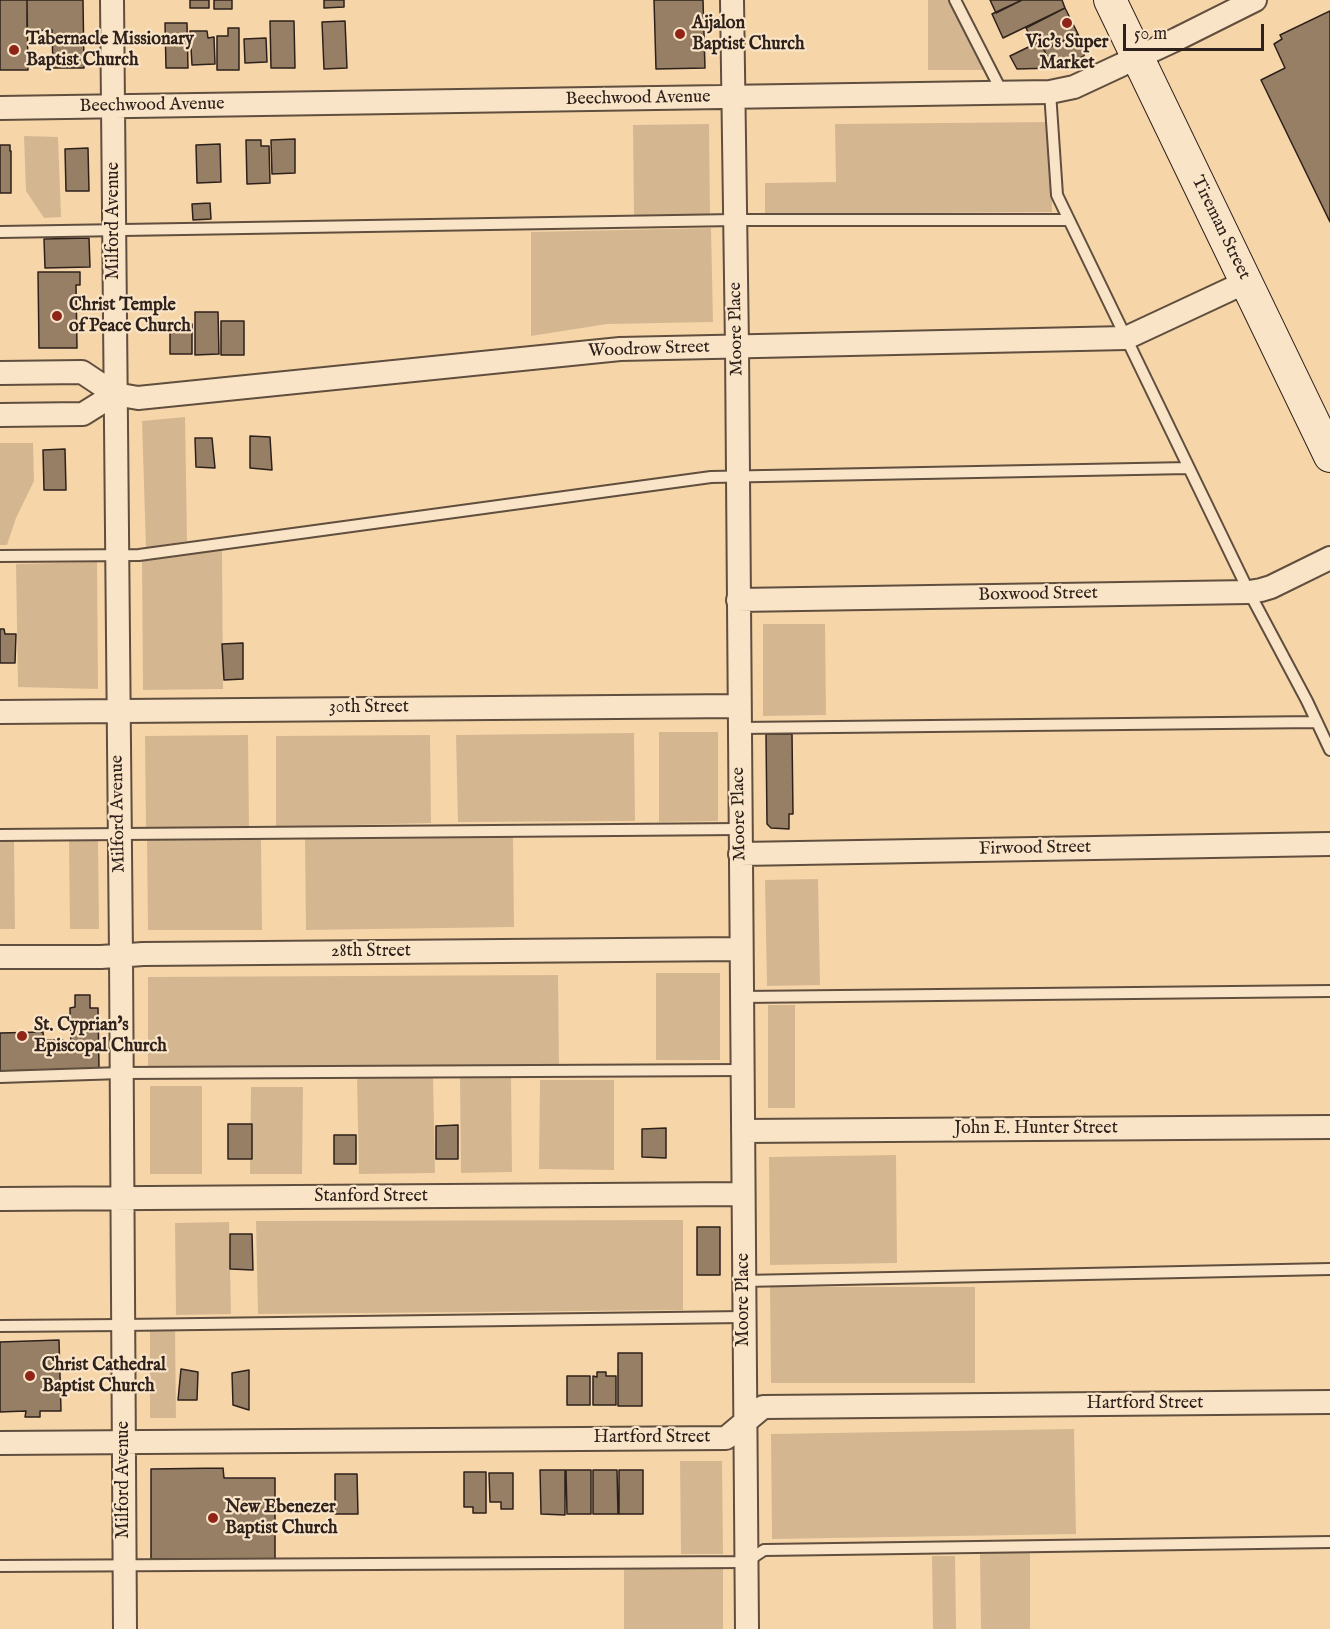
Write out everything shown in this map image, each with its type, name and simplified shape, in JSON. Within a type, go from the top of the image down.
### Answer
[{"type":"street","name":"Milford Avenue","points":[[112,0],[125,1629]]},
{"type":"street","name":"Moore Place","points":[[732,0],[737,347],[747,1629]]},
{"type":"street","name":"Tireman Street","points":[[1110,0],[1330,456]]},
{"type":"street","name":"Beechwood Avenue","points":[[0,108],[1050,92],[1074,87],[1255,0]]},
{"type":"street","name":"Woodrow Street","points":[[0,373],[82,372],[115,394],[138,398],[620,349],[1126,338],[1246,282]]},
{"type":"street","points":[[0,415],[82,414],[115,394]]},
{"type":"street","name":"Boxwood Street","points":[[738,600],[1249,592],[1271,587],[1330,558]]},
{"type":"street","name":"30th Street","points":[[0,712],[118,710],[739,717]]},
{"type":"street","name":"Firwood Street","points":[[740,854],[1330,844]]},
{"type":"street","name":"28th Street","points":[[0,957],[741,949]]},
{"type":"street","name":"John E. Hunter Street","points":[[743,1131],[1330,1127]]},
{"type":"street","name":"Stanford Street","points":[[0,1199],[743,1194]]},
{"type":"street","name":"Hartford Street","points":[[0,1443],[726,1438],[763,1407],[1330,1402]]},
{"type":"lane","points":[[955,0],[1002,92]]},
{"type":"lane","points":[[1050,92],[1056,195],[1249,592],[1330,750]]},
{"type":"lane","points":[[0,232],[735,220],[1068,220]]},
{"type":"lane","points":[[0,556],[140,555],[700,478],[1189,468]]},
{"type":"lane","points":[[739,717],[1317,722]]},
{"type":"lane","points":[[0,836],[740,829]]},
{"type":"lane","points":[[742,997],[1330,991]]},
{"type":"lane","points":[[0,1077],[121,1073],[742,1070]]},
{"type":"lane","points":[[744,1281],[1330,1269]]},
{"type":"lane","points":[[0,1326],[744,1317]]},
{"type":"lane","points":[[0,1566],[746,1562],[764,1550],[1330,1542]]},
{"type":"shaded area","points":[[928,0],[949,0],[984,70],[928,70]]},
{"type":"shaded area","points":[[1051,122],[1052,212],[765,214],[765,183],[836,182],[835,124]]},
{"type":"shaded area","points":[[709,124],[710,214],[634,215],[633,125]]},
{"type":"shaded area","points":[[24,136],[58,137],[61,217],[44,218],[26,191]]},
{"type":"shaded area","points":[[711,228],[713,322],[607,324],[531,336],[531,232]]},
{"type":"shaded area","points":[[185,417],[187,541],[146,548],[142,421]]},
{"type":"shaded area","points":[[0,443],[33,443],[34,481],[16,518],[7,545],[0,545]]},
{"type":"shaded area","points":[[222,550],[223,689],[143,690],[142,560]]},
{"type":"shaded area","points":[[97,562],[98,689],[18,687],[16,564]]},
{"type":"shaded area","points":[[763,624],[825,624],[826,715],[763,716]]},
{"type":"shaded area","points":[[659,732],[718,732],[718,821],[659,822]]},
{"type":"shaded area","points":[[634,733],[635,821],[458,822],[456,735]]},
{"type":"shaded area","points":[[248,735],[249,827],[146,828],[145,736]]},
{"type":"shaded area","points":[[430,735],[431,823],[276,827],[276,736]]},
{"type":"shaded area","points":[[513,836],[514,927],[306,930],[305,839]]},
{"type":"shaded area","points":[[147,839],[261,839],[262,930],[148,930]]},
{"type":"shaded area","points":[[98,840],[99,929],[70,929],[69,841]]},
{"type":"shaded area","points":[[0,841],[14,841],[15,929],[0,929]]},
{"type":"shaded area","points":[[818,879],[820,985],[767,986],[765,880]]},
{"type":"shaded area","points":[[656,973],[720,973],[720,1060],[656,1060]]},
{"type":"shaded area","points":[[558,975],[559,1068],[148,1070],[148,977]]},
{"type":"shaded area","points":[[768,1005],[795,1005],[795,1108],[768,1108]]},
{"type":"shaded area","points":[[511,1075],[512,1172],[461,1173],[460,1076]]},
{"type":"shaded area","points":[[433,1077],[435,1173],[359,1174],[357,1078]]},
{"type":"shaded area","points":[[540,1080],[614,1080],[614,1170],[539,1169]]},
{"type":"shaded area","points":[[150,1086],[202,1086],[202,1174],[150,1174]]},
{"type":"shaded area","points":[[251,1087],[303,1087],[302,1174],[250,1174]]},
{"type":"shaded area","points":[[896,1155],[897,1263],[770,1265],[769,1157]]},
{"type":"shaded area","points":[[683,1220],[683,1310],[258,1314],[256,1221]]},
{"type":"shaded area","points":[[229,1222],[231,1314],[176,1315],[175,1223]]},
{"type":"shaded area","points":[[770,1287],[975,1287],[975,1383],[771,1383]]},
{"type":"shaded area","points":[[150,1328],[175,1328],[176,1418],[150,1418]]},
{"type":"shaded area","points":[[1074,1429],[1076,1534],[772,1539],[771,1434]]},
{"type":"shaded area","points":[[680,1461],[722,1461],[723,1554],[681,1554]]},
{"type":"shaded area","points":[[980,1553],[1030,1553],[1030,1629],[981,1629]]},
{"type":"shaded area","points":[[932,1556],[955,1556],[956,1629],[933,1629]]},
{"type":"shaded area","points":[[723,1566],[723,1629],[624,1629],[624,1567]]},
{"type":"building","name":"Tabernacle Missionary Baptist Church","points":[[0,0],[27,0],[28,70],[0,70]]},
{"type":"building","points":[[27,0],[83,0],[84,68],[53,68],[52,30],[27,31]]},
{"type":"building","points":[[190,0],[209,0],[209,8],[190,8]]},
{"type":"building","points":[[214,0],[232,0],[232,9],[214,9]]},
{"type":"building","points":[[324,0],[344,0],[344,7],[324,8]]},
{"type":"building","name":"Aijalon Baptist Church","points":[[654,0],[703,0],[705,68],[656,69]]},
{"type":"building","points":[[990,0],[1022,0],[996,13]]},
{"type":"building","points":[[1022,0],[1062,0],[1065,8],[1003,38],[992,14]]},
{"type":"building","points":[[1065,8],[1078,34],[1049,47],[1045,39],[1034,44],[1026,28]]},
{"type":"building","points":[[1330,11],[1330,222],[1261,80],[1285,68],[1274,44],[1282,39],[1280,35]]},
{"type":"building","points":[[270,21],[294,21],[295,68],[271,68]]},
{"type":"building","points":[[345,21],[347,68],[324,69],[322,22]]},
{"type":"building","points":[[165,23],[187,23],[188,68],[166,68]]},
{"type":"building","points":[[228,28],[239,28],[239,70],[217,70],[217,36],[228,36]]},
{"type":"building","points":[[190,31],[207,31],[208,38],[214,37],[215,64],[192,65]]},
{"type":"building","points":[[1078,34],[1085,50],[1084,56],[1059,68],[1053,68],[1044,50]]},
{"type":"building","points":[[266,38],[267,62],[245,63],[244,39]]},
{"type":"building","points":[[1045,39],[1049,47],[1044,50],[1053,68],[1017,69],[1010,56]]},
{"type":"building","points":[[295,139],[295,173],[272,174],[271,140]]},
{"type":"building","points":[[246,140],[261,140],[261,146],[269,146],[270,183],[247,184]]},
{"type":"building","points":[[220,144],[221,182],[197,183],[196,145]]},
{"type":"building","points":[[0,145],[10,145],[11,193],[0,193]]},
{"type":"building","points":[[88,148],[89,191],[66,191],[65,149]]},
{"type":"building","points":[[210,203],[211,219],[193,220],[192,204]]},
{"type":"building","points":[[89,238],[90,267],[45,268],[44,239]]},
{"type":"building","name":"Christ Temple of Peace Church","points":[[38,272],[80,272],[80,285],[76,285],[77,348],[39,348]]},
{"type":"building","points":[[195,312],[218,312],[219,354],[195,355]]},
{"type":"building","points":[[221,321],[244,321],[244,355],[221,355]]},
{"type":"building","points":[[170,324],[192,324],[192,354],[170,354]]},
{"type":"building","points":[[250,436],[270,437],[272,470],[250,468]]},
{"type":"building","points":[[195,438],[212,438],[215,468],[196,467]]},
{"type":"building","points":[[65,449],[66,490],[44,490],[43,450]]},
{"type":"building","points":[[0,629],[4,629],[5,634],[16,634],[15,663],[0,663]]},
{"type":"building","points":[[243,643],[243,679],[224,680],[222,644]]},
{"type":"building","points":[[766,734],[792,734],[793,814],[789,814],[789,829],[771,828],[767,824]]},
{"type":"building","name":"St. Cyprian's Episcopal Church","points":[[75,995],[90,995],[90,1008],[98,1008],[99,1069],[0,1071],[0,1033],[43,1032],[44,1040],[63,1040],[62,1049],[71,1049],[70,1008],[75,1007]]},
{"type":"building","points":[[228,1124],[252,1124],[252,1159],[228,1159]]},
{"type":"building","points":[[458,1125],[458,1159],[436,1159],[436,1126]]},
{"type":"building","points":[[666,1128],[666,1158],[642,1157],[642,1129]]},
{"type":"building","points":[[334,1135],[356,1135],[356,1164],[334,1164]]},
{"type":"building","points":[[697,1227],[720,1227],[720,1275],[697,1275]]},
{"type":"building","points":[[230,1234],[252,1234],[253,1270],[230,1269]]},
{"type":"building","name":"Christ Cathedral Baptist Church","points":[[59,1340],[61,1411],[40,1411],[40,1417],[25,1417],[26,1411],[0,1412],[0,1342]]},
{"type":"building","points":[[618,1353],[642,1353],[642,1406],[618,1406]]},
{"type":"building","points":[[181,1369],[198,1372],[197,1400],[178,1400]]},
{"type":"building","points":[[249,1370],[249,1410],[233,1405],[232,1373]]},
{"type":"building","points":[[597,1372],[606,1372],[606,1376],[616,1376],[616,1405],[593,1405],[593,1376],[597,1377]]},
{"type":"building","points":[[567,1376],[590,1376],[590,1405],[567,1405]]},
{"type":"building","name":"New Ebenezer Baptist Church","points":[[223,1468],[224,1478],[275,1478],[275,1559],[151,1559],[151,1469]]},
{"type":"building","points":[[540,1470],[565,1470],[565,1515],[541,1514]]},
{"type":"building","points":[[566,1470],[591,1470],[591,1514],[567,1514]]},
{"type":"building","points":[[593,1470],[617,1470],[618,1514],[593,1514]]},
{"type":"building","points":[[619,1470],[643,1470],[643,1514],[619,1514]]},
{"type":"building","points":[[464,1472],[486,1472],[486,1513],[473,1513],[473,1507],[464,1507]]},
{"type":"building","points":[[489,1473],[513,1473],[513,1509],[501,1509],[501,1502],[490,1502]]},
{"type":"building","points":[[335,1474],[357,1474],[358,1514],[335,1514]]},
{"type":"place","name":"Vic's Super Market","points":[[1067,23]]},
{"type":"place","name":"Aijalon Baptist Church","points":[[680,34]]},
{"type":"place","name":"Tabernacle Missionary Baptist Church","points":[[14,50]]},
{"type":"place","name":"Christ Temple of Peace Church","points":[[57,316]]},
{"type":"place","name":"St. Cyprian's Episcopal Church","points":[[22,1036]]},
{"type":"place","name":"Christ Cathedral Baptist Church","points":[[30,1376]]},
{"type":"place","name":"New Ebenezer Baptist Church","points":[[213,1518]]}]
